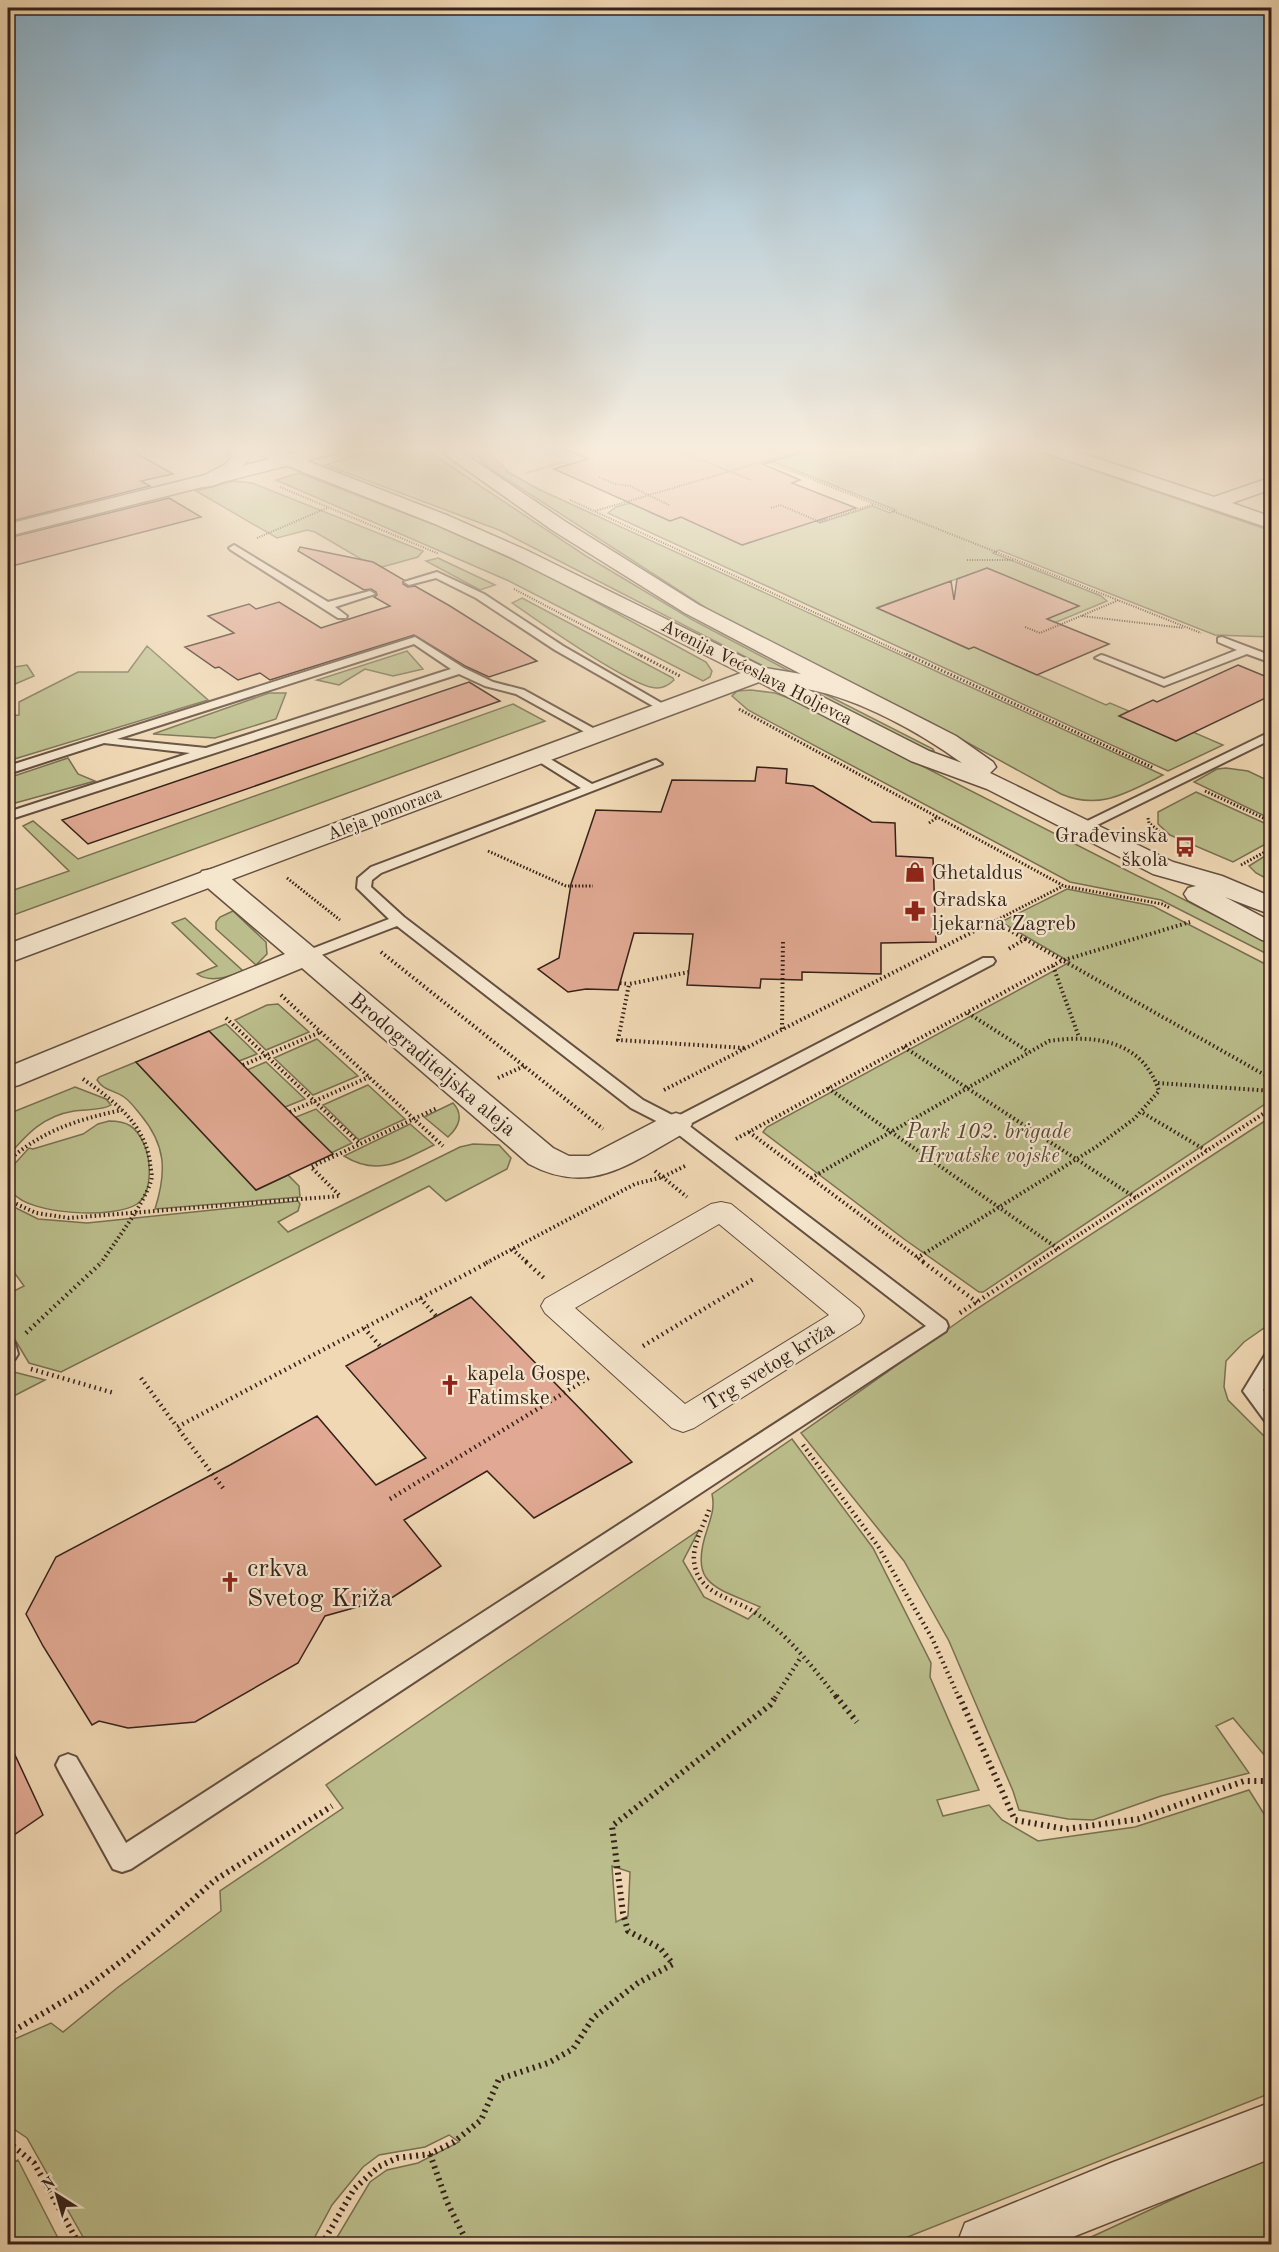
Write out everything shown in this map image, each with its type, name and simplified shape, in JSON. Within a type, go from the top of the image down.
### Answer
[{"type":"street","name":"Avenija Većeslava Holjevca","points":[[512,551],[920,756],[996,784],[1083,827],[1163,868],[1196,893],[1272,934]]},
{"type":"street","name":"Avenija Većeslava Holjevca","points":[[599,551],[692,609],[947,741],[986,769],[996,784]]},
{"type":"street","points":[[760,674],[816,683],[870,701]]},
{"type":"street","name":"Aleja pomoraca","points":[[8,954],[596,733],[760,674]]},
{"type":"street","name":"Avenija Većeslava Holjevca","points":[[1163,868],[1212,882],[1272,907]]},
{"type":"street","name":"Brodograditeljska aleja","points":[[212,877],[541,1156],[556,1165],[587,1168],[676,1124]]},
{"type":"street","points":[[8,1078],[306,956]]},
{"type":"street","name":"Trg svetog križa","points":[[721,1211],[850,1316],[683,1420],[618,1362],[555,1306],[721,1211]]},
{"type":"street","points":[[986,2244],[1111,2192],[1272,2130]]},
{"type":"lane","points":[[239,551],[342,616]]},
{"type":"lane","points":[[409,582],[436,575],[480,596],[559,648],[664,708]]},
{"type":"lane","points":[[326,606],[370,594]]},
{"type":"lane","points":[[8,770],[415,640],[460,670],[489,684],[519,692],[596,733]]},
{"type":"lane","points":[[1222,640],[1272,660]]},
{"type":"lane","points":[[1101,658],[1164,683],[1247,650]]},
{"type":"lane","points":[[8,816],[460,670]]},
{"type":"lane","points":[[1083,827],[1272,734]]},
{"type":"lane","points":[[102,741],[210,752]]},
{"type":"lane","points":[[537,755],[591,789]]},
{"type":"lane","points":[[68,1765],[122,1860],[939,1326],[676,1124],[638,1104],[399,920],[364,888],[365,878],[376,870],[656,764]]},
{"type":"lane","points":[[306,956],[399,920]]},
{"type":"lane","points":[[676,1124],[988,961]]},
{"type":"lane","points":[[8,1348],[8,1354]]},
{"type":"lane","points":[[1272,1360],[1253,1391],[1272,1416]]},
{"type":"path","points":[[682,551],[1155,769]]},
{"type":"path","points":[[995,551],[1222,640]]},
{"type":"path","points":[[967,560],[1018,560]]},
{"type":"path","points":[[1025,627],[1040,633],[1119,600]]},
{"type":"path","points":[[1082,616],[1191,628]]},
{"type":"path","points":[[733,707],[1064,886],[1162,904],[1178,913]]},
{"type":"path","points":[[1196,787],[1272,822]]},
{"type":"path","points":[[1152,811],[1148,818],[1149,823],[1166,836]]},
{"type":"path","points":[[928,823],[938,817]]},
{"type":"path","points":[[459,839],[566,886],[593,886]]},
{"type":"path","points":[[1237,867],[1272,848]]},
{"type":"path","points":[[287,878],[711,1217]]},
{"type":"path","points":[[638,1104],[1064,886]]},
{"type":"path","points":[[177,1427],[635,1184],[663,1177],[750,1132],[1061,961],[1194,921],[1186,917]]},
{"type":"path","points":[[993,921],[1272,1079]]},
{"type":"path","points":[[782,1029],[783,939]]},
{"type":"path","points":[[988,961],[1025,939]]},
{"type":"path","points":[[1053,966],[1079,1037]]},
{"type":"path","points":[[620,983],[629,984],[689,972]]},
{"type":"path","points":[[629,984],[618,1040],[746,1048]]},
{"type":"path","points":[[280,995],[443,1146]]},
{"type":"path","points":[[967,1012],[1029,1052]]},
{"type":"path","points":[[225,1018],[360,1144]]},
{"type":"path","points":[[243,1065],[321,1032]]},
{"type":"path","points":[[811,1178],[1049,1041],[1079,1037],[1092,1038],[1121,1047],[1142,1059],[1155,1075],[1159,1091],[1143,1113],[1076,1159],[917,1258]]},
{"type":"path","points":[[904,1047],[1136,1198]]},
{"type":"path","points":[[492,1081],[524,1066]]},
{"type":"path","points":[[290,1112],[370,1077]]},
{"type":"path","points":[[24,1334],[100,1264],[134,1212],[152,1179],[147,1145],[129,1116],[81,1078]]},
{"type":"path","points":[[1158,1083],[1272,1090]]},
{"type":"path","points":[[828,1088],[1060,1250]]},
{"type":"path","points":[[8,1200],[36,1213],[69,1218],[339,1196],[311,1167],[443,1105]]},
{"type":"path","points":[[939,1326],[1060,1250],[1272,1108]]},
{"type":"path","points":[[8,1161],[18,1150],[51,1129],[85,1118],[122,1110]]},
{"type":"path","points":[[1143,1113],[1207,1151]]},
{"type":"path","points":[[750,1132],[978,1303]]},
{"type":"path","points":[[618,1362],[764,1273]]},
{"type":"path","points":[[420,1298],[436,1316]]},
{"type":"path","points":[[364,1328],[381,1347]]},
{"type":"path","points":[[29,1368],[114,1393]]},
{"type":"path","points":[[141,1378],[223,1488]]},
{"type":"path","points":[[390,1499],[565,1392]]},
{"type":"path","points":[[788,1424],[878,1546],[932,1638],[1016,1820],[1066,1829],[1139,1819],[1244,1781],[1267,1781]]},
{"type":"path","points":[[701,1481],[710,1510],[696,1547],[694,1566],[700,1578],[711,1591],[752,1610],[781,1634],[857,1722]]},
{"type":"path","points":[[322,2244],[354,2189],[378,2167],[396,2158],[430,2154],[454,2142],[481,2120],[499,2079],[548,2063],[573,2049],[593,2018],[638,1983],[673,1964],[670,1956],[647,1940],[628,1931],[623,1912],[612,1826],[770,1705],[791,1677],[801,1657]]},
{"type":"path","points":[[8,2034],[84,1989],[131,1954],[215,1880],[332,1806]]},
{"type":"path","points":[[8,2142],[34,2163],[79,2244]]},
{"type":"path","points":[[430,2154],[447,2202],[468,2244]]},
{"type":"green space","points":[[348,551],[423,551],[418,557],[382,567]]},
{"type":"green space","points":[[440,551],[494,551],[543,573],[706,662],[712,671],[710,677],[703,681],[509,581]]},
{"type":"green space","points":[[540,551],[579,551],[691,619],[795,674],[773,671]]},
{"type":"green space","points":[[618,551],[674,551],[1163,775],[1126,793],[1101,800],[1088,801],[1061,794],[930,722],[717,615]]},
{"type":"green space","points":[[691,551],[997,551],[993,553],[1101,596],[1107,601],[1047,626],[1037,622],[1078,606],[987,568],[878,607],[968,649],[1019,629],[1024,669],[1106,705],[1110,703],[1129,711],[1120,716],[1176,741],[1193,732],[1223,745],[1168,771]]},
{"type":"green space","points":[[1002,551],[1271,551],[1271,637],[1215,635]]},
{"type":"green space","points":[[438,558],[495,585],[480,590],[426,561]]},
{"type":"green space","points":[[522,598],[674,680],[657,688],[645,686],[628,678],[512,603]]},
{"type":"green space","points":[[147,646],[208,700],[8,761],[8,716],[19,715],[19,702],[78,672],[128,672]]},
{"type":"green space","points":[[407,651],[423,669],[393,676],[365,669],[339,685],[317,680]]},
{"type":"green space","points":[[27,665],[34,676],[8,687],[8,668]]},
{"type":"green space","points":[[737,691],[775,693],[791,699],[1271,944],[1271,956],[1161,900],[1070,882],[748,710],[732,696]]},
{"type":"green space","points":[[821,692],[933,749],[934,751],[816,693]]},
{"type":"green space","points":[[269,693],[286,693],[276,719],[215,738],[153,734]]},
{"type":"green space","points":[[513,704],[545,721],[8,917],[8,892],[69,871],[23,826],[33,821],[78,859]]},
{"type":"green space","points":[[68,758],[78,774],[95,781],[8,805],[8,778]]},
{"type":"green space","points":[[1217,769],[1248,771],[1271,782],[1271,819],[1194,782]]},
{"type":"green space","points":[[1196,792],[1271,826],[1271,841],[1233,862],[1170,835],[1158,824],[1158,812]]},
{"type":"green space","points":[[1271,852],[1271,881],[1256,873],[1249,866]]},
{"type":"green space","name":"Park 102. brigade Hrvatske vojske","points":[[1067,889],[1153,906],[1271,967],[1271,1100],[983,1292],[979,1292],[904,1239],[763,1132],[767,1127],[1070,962],[1001,922]]},
{"type":"green space","points":[[233,911],[266,942],[267,954],[256,965],[216,929],[216,922],[220,917]]},
{"type":"green space","points":[[185,918],[242,970],[241,972],[213,979],[197,974],[217,966],[172,923]]},
{"type":"green space","points":[[278,1004],[309,1032],[266,1050],[235,1020],[267,1005]]},
{"type":"green space","points":[[226,1024],[257,1054],[239,1061],[209,1031]]},
{"type":"green space","points":[[317,1039],[358,1076],[313,1095],[274,1058]]},
{"type":"green space","points":[[136,1062],[256,1190],[288,1175],[299,1186],[300,1197],[155,1209],[161,1182],[162,1159],[155,1137],[149,1125],[128,1100],[109,1090],[97,1080],[99,1077]]},
{"type":"green space","points":[[266,1062],[305,1099],[285,1107],[247,1070]]},
{"type":"green space","points":[[368,1085],[405,1119],[359,1140],[323,1105]]},
{"type":"green space","points":[[75,1087],[106,1099],[111,1105],[98,1109],[63,1113],[53,1117],[29,1133],[8,1156],[8,1114]]},
{"type":"green space","points":[[453,1103],[458,1112],[459,1121],[448,1137],[424,1117]]},
{"type":"green space","points":[[316,1109],[352,1143],[331,1153],[296,1117]]},
{"type":"green space","points":[[1271,1117],[1271,1323],[1244,1342],[1226,1361],[1224,1387],[1228,1400],[1271,1443],[1271,1763],[1233,1718],[1216,1726],[1249,1773],[1161,1796],[1093,1820],[1068,1819],[1019,1810],[949,1641],[904,1561],[801,1433],[975,1310]]},
{"type":"green space","points":[[109,1121],[121,1122],[134,1129],[141,1138],[146,1151],[149,1167],[148,1184],[146,1192],[137,1204],[111,1212],[73,1212],[36,1206],[13,1193],[8,1182],[8,1171],[29,1148],[33,1149],[83,1134],[98,1124]]},
{"type":"green space","points":[[410,1124],[434,1145],[400,1161],[379,1166],[356,1162],[344,1156]]},
{"type":"green space","points":[[473,1144],[499,1145],[511,1158],[507,1169],[446,1201],[429,1186],[61,1372],[29,1363],[8,1328],[8,1294],[24,1286],[8,1264],[8,1204],[38,1219],[87,1223],[298,1201],[300,1204],[298,1211],[278,1222],[288,1232],[460,1147]]},
{"type":"green space","points":[[8,1372],[45,1380],[8,1399]]},
{"type":"green space","points":[[792,1439],[873,1548],[931,1663],[930,1677],[979,1790],[937,1800],[943,1816],[989,1805],[1002,1820],[1038,1841],[1135,1827],[1249,1790],[1269,1822],[1271,1821],[1271,2093],[890,2244],[333,2244],[370,2182],[387,2170],[418,2163],[459,2142],[449,2135],[425,2147],[379,2155],[363,2167],[332,2205],[311,2244],[87,2244],[27,2138],[8,2125],[8,2042],[51,2023],[63,2032],[117,1988],[221,1911],[220,1891],[343,1808],[326,1785],[699,1530],[683,1561],[704,1597],[748,1619],[760,1607],[719,1589],[704,1574],[701,1563],[702,1549],[712,1512],[712,1494]],"holes":[[[612,1866],[630,1872],[628,1916],[616,1922]]]},
{"type":"green space","points":[[1271,2154],[1271,2244],[1076,2244]]},
{"type":"green space","points":[[18,2160],[61,2244],[8,2244],[8,2165]]},
{"type":"building","points":[[8,551],[69,551],[8,567]]},
{"type":"building","points":[[298,551],[320,551],[373,562],[404,580],[403,584],[408,587],[415,586],[450,606],[537,661],[489,677],[465,666],[414,635],[270,680],[260,673],[238,680],[219,667],[215,668],[185,647],[234,633],[208,616],[249,604],[256,609],[279,602],[321,628],[390,606],[374,597],[377,595],[376,592],[371,589],[364,590]]},
{"type":"building","points":[[987,568],[1079,606],[1047,619],[1109,644],[1037,675],[974,647],[969,649],[877,608],[951,581],[954,600],[957,579]]},
{"type":"building","points":[[1238,665],[1272,679],[1272,695],[1176,741],[1119,716],[1153,700],[1157,702]]},
{"type":"building","points":[[469,682],[500,701],[88,844],[62,820]]},
{"type":"building","points":[[757,767],[787,769],[786,783],[813,786],[872,822],[895,823],[896,856],[933,858],[936,942],[881,943],[881,974],[802,972],[802,980],[761,979],[760,988],[687,985],[693,934],[634,933],[618,990],[586,989],[568,992],[538,969],[559,958],[571,884],[596,810],[661,812],[672,780],[755,781]]},
{"type":"building","points":[[209,1031],[333,1154],[256,1190],[136,1062]]},
{"type":"building","name":"crkva Svetog Križa","points":[[471,1297],[632,1462],[534,1518],[487,1471],[404,1520],[441,1566],[393,1597],[325,1616],[298,1663],[195,1722],[128,1728],[99,1721],[92,1725],[26,1614],[56,1557],[317,1416],[376,1485],[426,1458],[346,1366]]},
{"type":"building","points":[[8,1740],[43,1815],[8,1839]]},
{"type":"place","name":"Građevinska škola","points":[[1185,847]]},
{"type":"place","name":"Ghetaldus","points":[[915,872]]},
{"type":"place","name":"Gradska ljekarna Zagreb","points":[[915,911]]},
{"type":"place","name":"kapela Gospe Fatimske","points":[[450,1385]]},
{"type":"place","name":"crkva Svetog Križa","points":[[230,1582]]}]
